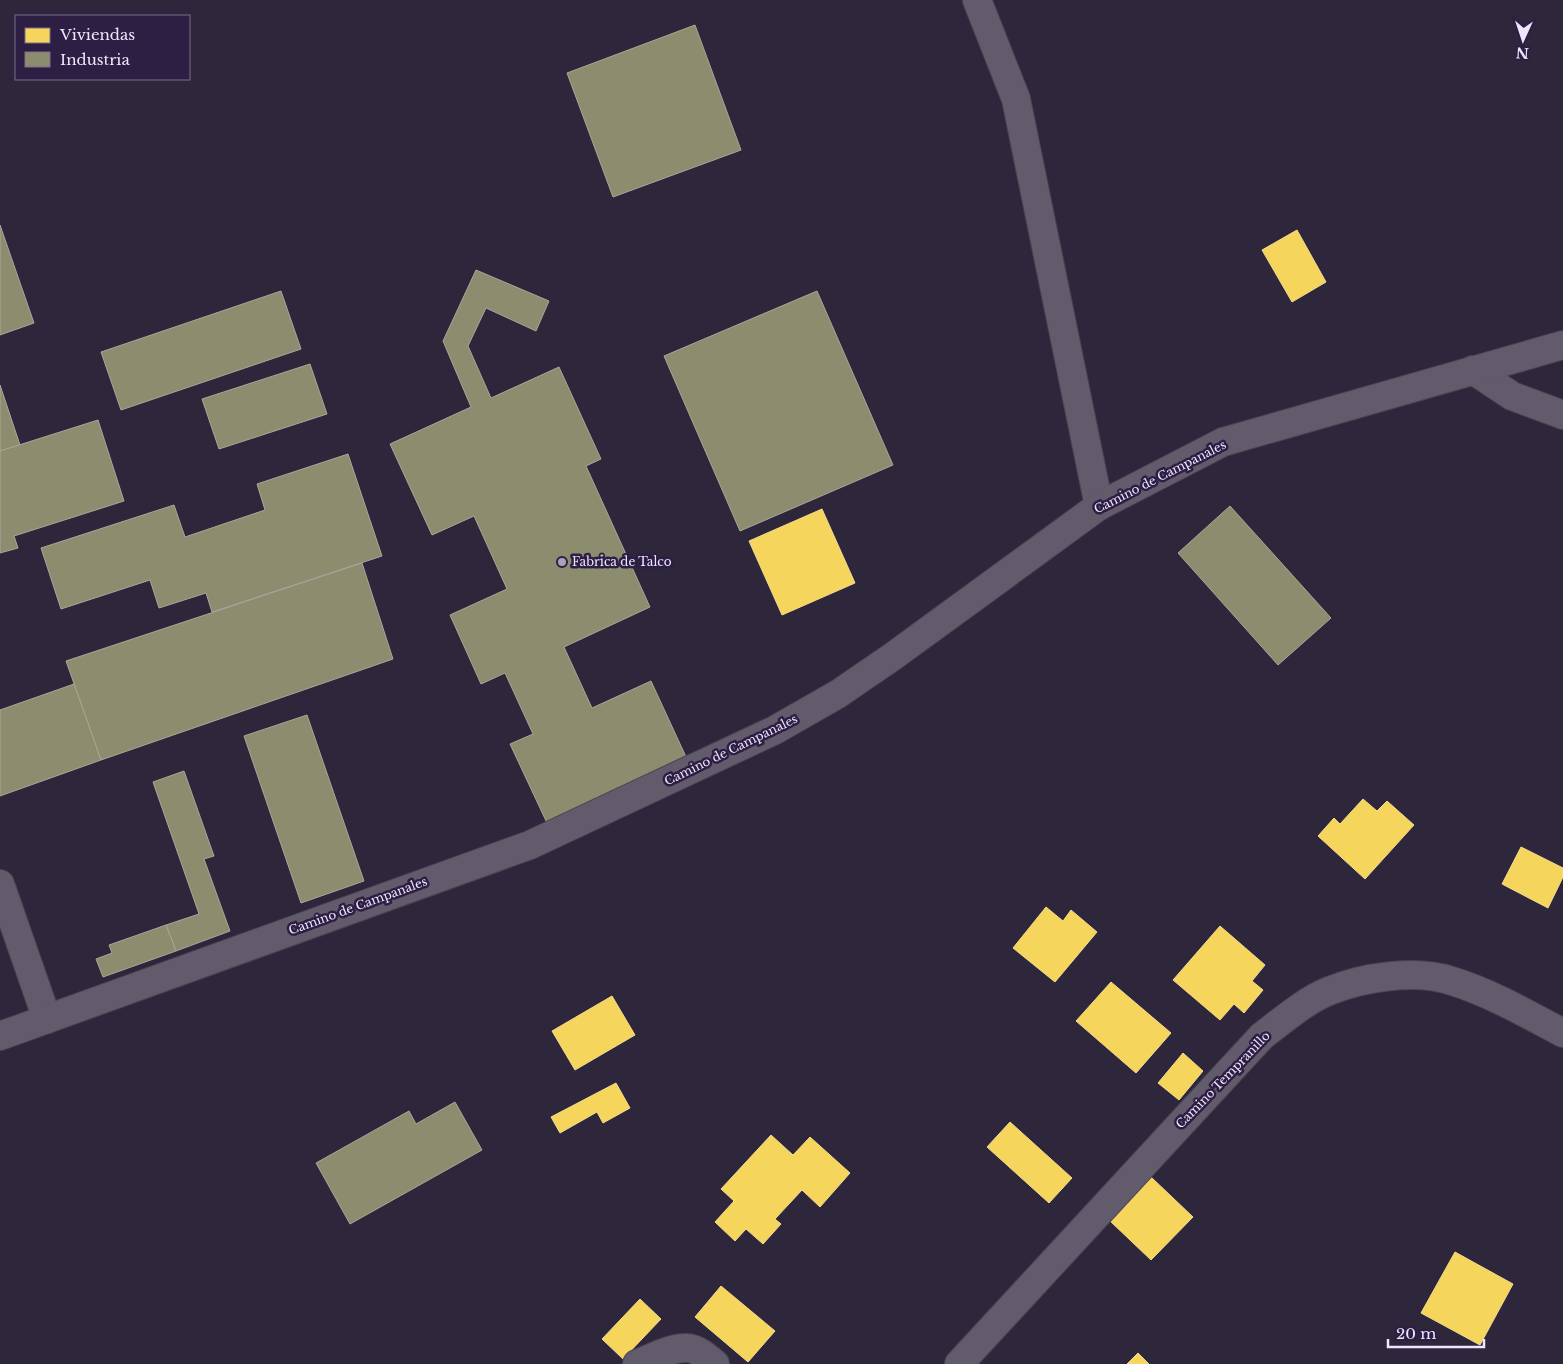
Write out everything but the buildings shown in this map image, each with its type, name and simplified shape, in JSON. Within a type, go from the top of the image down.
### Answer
[{"type":"street","points":[[977,0],[1016,99],[1099,506]]},
{"type":"street","name":"Camino de Campanales","points":[[0,1036],[530,845],[776,730],[838,694],[892,657],[1099,506],[1223,442],[1563,345]]},
{"type":"street","points":[[1473,370],[1512,396],[1563,415]]},
{"type":"street","points":[[0,884],[47,1019]]},
{"type":"street","name":"Camino Tempranillo","points":[[959,1364],[1262,1036],[1296,1010],[1328,991],[1369,979],[1413,975],[1451,980],[1503,1001],[1563,1033]]},
{"type":"street","points":[[637,1364],[672,1350],[688,1347],[705,1355],[715,1364]]},
{"type":"place","name":"Fabrica de Talco","points":[[562,562]]}]
